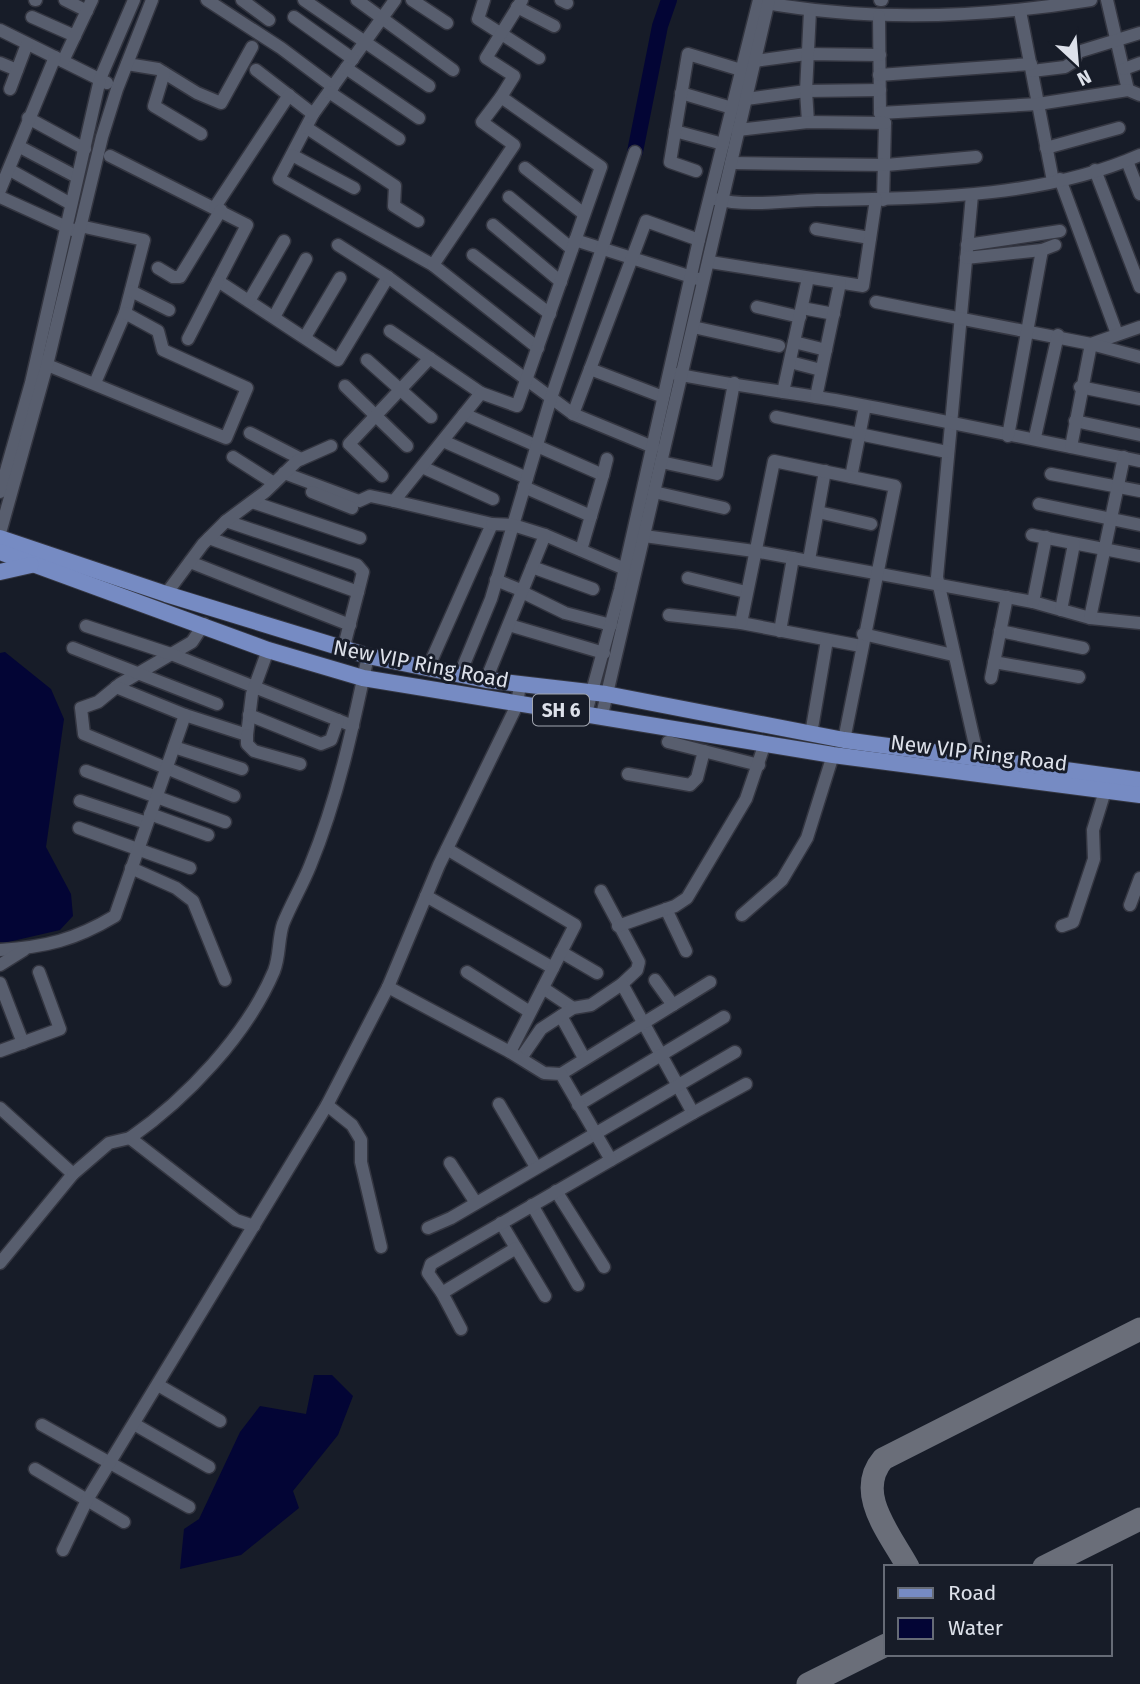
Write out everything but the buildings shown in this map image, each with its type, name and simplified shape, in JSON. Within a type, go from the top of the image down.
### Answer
[{"type":"main road","name":"New VIP Ring Road","points":[[0,535],[166,594],[368,656],[486,680],[600,693],[844,740],[1140,780]]},
{"type":"main road","name":"New VIP Ring Road","points":[[0,552],[204,624],[268,650],[363,678],[833,755],[1140,795]]},
{"type":"main road","points":[[0,572],[34,564]]},
{"type":"street","points":[[0,190],[20,148],[28,118],[90,6],[65,0]]},
{"type":"street","points":[[0,535],[41,362],[71,204],[100,79],[134,0]]},
{"type":"street","points":[[0,492],[4,461],[41,362],[117,89],[152,0]]},
{"type":"street","points":[[207,0],[281,48],[331,90],[399,139]]},
{"type":"street","points":[[242,0],[270,20]]},
{"type":"street","points":[[304,0],[429,86]]},
{"type":"street","points":[[358,0],[453,70]]},
{"type":"street","points":[[395,0],[313,114],[279,179],[433,265],[538,348]]},
{"type":"street","points":[[412,0],[447,23]]},
{"type":"street","points":[[484,0],[478,19],[499,36],[539,58]]},
{"type":"street","points":[[762,1],[810,11],[879,16],[1020,11],[1091,0]]},
{"type":"street","points":[[738,130],[1038,104],[1134,92],[1124,69],[1107,0]]},
{"type":"street","points":[[600,693],[604,653],[625,569],[654,492],[661,462],[699,240],[731,163],[755,61],[762,1]]},
{"type":"street","points":[[594,714],[638,536],[653,447],[706,281],[723,144],[741,70],[762,1]]},
{"type":"street","points":[[433,265],[514,145],[482,122],[514,76],[486,58],[520,3],[554,26]]},
{"type":"street","points":[[808,122],[806,54],[810,11]]},
{"type":"street","points":[[1020,11],[1046,148],[1117,334]]},
{"type":"street","points":[[710,262],[863,286],[886,165],[879,75],[879,16]]},
{"type":"street","points":[[295,17],[419,118]]},
{"type":"street","points":[[32,18],[75,36]]},
{"type":"street","points":[[0,30],[117,89]]},
{"type":"street","points":[[879,75],[1065,67],[1073,62],[1078,52],[1140,33]]},
{"type":"street","points":[[10,89],[27,44]]},
{"type":"street","points":[[127,64],[164,73],[197,93],[221,103],[252,47]]},
{"type":"street","points":[[696,171],[670,162],[688,54],[741,70]]},
{"type":"street","points":[[755,61],[806,54],[880,55]]},
{"type":"street","points":[[1124,69],[1140,62]]},
{"type":"street","points":[[0,63],[17,71]]},
{"type":"street","points":[[257,70],[313,114]]},
{"type":"street","points":[[164,73],[155,106],[201,134]]},
{"type":"street","points":[[746,99],[806,91],[880,90]]},
{"type":"street","points":[[681,93],[732,108]]},
{"type":"street","points":[[158,268],[173,278],[184,273],[218,209],[289,96]]},
{"type":"street","points":[[390,331],[481,393],[517,406],[601,167],[501,97]]},
{"type":"street","points":[[28,118],[85,149]]},
{"type":"street","points":[[307,128],[395,186],[394,206],[418,221]]},
{"type":"street","points":[[1046,148],[1119,128]]},
{"type":"street","points":[[675,131],[723,144]]},
{"type":"street","points":[[20,148],[77,177]]},
{"type":"street","points":[[460,674],[496,580],[551,398],[635,152]]},
{"type":"street","points":[[292,155],[354,188]]},
{"type":"street","points":[[716,199],[879,199],[972,195],[1056,180],[1140,155]]},
{"type":"street","points":[[110,156],[247,225],[188,340]]},
{"type":"street","points":[[731,163],[886,165],[976,158]]},
{"type":"street","points":[[1127,161],[1140,194]]},
{"type":"street","points":[[525,168],[584,214]]},
{"type":"street","points":[[10,170],[71,204]]},
{"type":"street","points":[[1095,170],[1140,287]]},
{"type":"street","points":[[972,195],[949,422],[939,584],[978,758]]},
{"type":"street","points":[[0,197],[66,228],[144,240],[125,313],[95,383]]},
{"type":"street","points":[[509,197],[573,244],[602,247],[706,281]]},
{"type":"street","points":[[573,414],[646,220],[699,240]]},
{"type":"street","points":[[493,225],[561,282]]},
{"type":"street","points":[[816,229],[870,238]]},
{"type":"street","points":[[966,252],[1060,230]]},
{"type":"street","points":[[249,301],[284,241]]},
{"type":"street","points":[[338,245],[388,277],[573,414],[653,447]]},
{"type":"street","points":[[966,252],[1042,250],[1055,245]]},
{"type":"street","points":[[1008,436],[1029,333],[1042,250]]},
{"type":"street","points":[[473,255],[550,313]]},
{"type":"street","points":[[274,317],[306,259]]},
{"type":"street","points":[[218,281],[338,359],[388,277]]},
{"type":"street","points":[[304,337],[340,278]]},
{"type":"street","points":[[783,392],[808,278]]},
{"type":"street","points":[[816,397],[841,283]]},
{"type":"street","points":[[131,291],[169,310]]},
{"type":"street","points":[[876,302],[1029,333],[1058,335],[1140,357]]},
{"type":"street","points":[[757,307],[834,314]]},
{"type":"street","points":[[41,362],[226,438],[247,387],[163,350],[158,331],[125,313]]},
{"type":"street","points":[[693,327],[779,345]]},
{"type":"street","points":[[1091,344],[1140,327]]},
{"type":"street","points":[[1035,438],[1058,335]]},
{"type":"street","points":[[794,342],[826,350]]},
{"type":"street","points":[[1071,447],[1080,387],[1091,344]]},
{"type":"street","points":[[382,475],[349,444],[430,358]]},
{"type":"street","points":[[367,360],[431,417]]},
{"type":"street","points":[[790,362],[821,370]]},
{"type":"street","points":[[590,369],[658,395]]},
{"type":"street","points":[[676,374],[865,406],[1140,461]]},
{"type":"street","points":[[661,462],[717,474],[734,383]]},
{"type":"street","points":[[345,386],[407,446]]},
{"type":"street","points":[[1080,387],[1140,400]]},
{"type":"street","points":[[394,501],[481,393]]},
{"type":"street","points":[[851,477],[865,406]]},
{"type":"street","points":[[464,414],[603,475]]},
{"type":"street","points":[[776,417],[947,452]]},
{"type":"street","points":[[1075,421],[1140,435]]},
{"type":"street","points":[[250,433],[301,459]]},
{"type":"street","points":[[443,440],[591,516]]},
{"type":"street","points":[[166,594],[209,538],[226,521],[301,459],[331,446]]},
{"type":"street","points":[[233,457],[352,508]]},
{"type":"street","points":[[1090,618],[1107,548],[1124,457]]},
{"type":"street","points":[[580,550],[607,459]]},
{"type":"street","points":[[741,623],[774,461],[895,486],[844,740]]},
{"type":"street","points":[[422,467],[494,499]]},
{"type":"street","points":[[809,561],[825,471]]},
{"type":"street","points":[[1051,474],[1140,491]]},
{"type":"street","points":[[279,478],[359,501],[370,496],[492,523],[513,525],[545,535],[625,569]]},
{"type":"street","points":[[654,492],[724,508]]},
{"type":"street","points":[[252,502],[360,538]]},
{"type":"street","points":[[1040,504],[1140,525]]},
{"type":"street","points":[[818,512],[871,524]]},
{"type":"street","points":[[226,521],[356,565],[363,572],[343,650]]},
{"type":"street","points":[[428,668],[492,523]]},
{"type":"street","points":[[486,680],[545,535]]},
{"type":"street","points":[[1032,535],[1140,556]]},
{"type":"street","points":[[638,536],[754,551],[1033,602],[1090,618],[1140,623]]},
{"type":"street","points":[[1033,602],[1046,537]]},
{"type":"street","points":[[209,538],[358,592]]},
{"type":"street","points":[[1061,610],[1074,544]]},
{"type":"street","points":[[780,631],[793,558]]},
{"type":"street","points":[[190,562],[349,625]]},
{"type":"street","points":[[532,567],[593,589]]},
{"type":"street","points":[[688,578],[747,592]]},
{"type":"street","points":[[496,580],[565,613],[611,625]]},
{"type":"street","points":[[991,678],[1007,597]]},
{"type":"street","points":[[669,615],[741,623],[827,639],[862,640],[953,655]]},
{"type":"street","points":[[204,624],[192,642],[116,687],[98,702],[81,708],[84,734],[234,796]]},
{"type":"street","points":[[509,625],[604,653]]},
{"type":"street","points":[[86,626],[171,654],[353,726]]},
{"type":"street","points":[[1000,631],[1083,648]]},
{"type":"street","points":[[811,734],[827,639]]},
{"type":"street","points":[[73,648],[217,704]]},
{"type":"street","points":[[268,650],[255,686],[247,744],[254,751],[300,764]]},
{"type":"street","points":[[0,1262],[73,1174],[109,1143],[130,1138],[168,1111],[209,1067],[254,1007],[275,969],[283,925],[310,866],[344,768],[368,656]]},
{"type":"street","points":[[994,662],[1079,677]]},
{"type":"street","points":[[62,1550],[87,1500],[327,1105],[388,987],[447,849],[517,705],[520,684]]},
{"type":"street","points":[[116,687],[184,715],[247,735]]},
{"type":"street","points":[[0,950],[46,947],[88,933],[115,915],[184,715]]},
{"type":"street","points":[[249,715],[321,744],[331,740],[338,720]]},
{"type":"street","points":[[668,742],[759,765]]},
{"type":"street","points":[[618,926],[666,909],[687,898],[742,808],[765,743]]},
{"type":"street","points":[[174,747],[242,769]]},
{"type":"street","points":[[628,774],[690,785],[697,778],[704,751]]},
{"type":"street","points":[[742,915],[782,880],[807,838],[833,755]]},
{"type":"street","points":[[86,771],[156,794],[225,822]]},
{"type":"street","points":[[1062,926],[1073,922],[1094,859],[1093,830],[1105,791]]},
{"type":"street","points":[[80,801],[208,835]]},
{"type":"street","points":[[79,828],[190,868]]},
{"type":"street","points":[[447,849],[575,925],[530,1012],[515,1055]]},
{"type":"street","points":[[131,868],[176,888],[193,901],[225,980]]},
{"type":"street","points":[[1130,905],[1140,878]]},
{"type":"street","points":[[515,1055],[541,1028],[573,1009],[591,1005],[622,984],[640,966],[601,891]]},
{"type":"street","points":[[426,896],[553,968]]},
{"type":"street","points":[[666,909],[686,951]]},
{"type":"street","points":[[0,965],[28,948]]},
{"type":"street","points":[[561,953],[597,973]]},
{"type":"street","points":[[0,1051],[60,1029],[39,972]]},
{"type":"street","points":[[467,972],[530,1012]]},
{"type":"street","points":[[655,979],[673,1005]]},
{"type":"street","points":[[388,987],[544,1073],[561,1074],[710,982]]},
{"type":"street","points":[[0,983],[23,1042]]},
{"type":"street","points":[[622,984],[693,1113]]},
{"type":"street","points":[[543,988],[573,1009]]},
{"type":"street","points":[[561,1016],[584,1058]]},
{"type":"street","points":[[579,1105],[724,1017]]},
{"type":"street","points":[[428,1228],[476,1203],[735,1052]]},
{"type":"street","points":[[561,1074],[611,1160]]},
{"type":"street","points":[[461,1329],[428,1268],[556,1191],[746,1084]]},
{"type":"street","points":[[499,1104],[536,1167]]},
{"type":"street","points":[[327,1105],[352,1125],[361,1140],[361,1162],[381,1247]]},
{"type":"street","points":[[0,1108],[73,1174]]},
{"type":"street","points":[[130,1138],[236,1220],[254,1226]]},
{"type":"street","points":[[450,1163],[476,1203]]},
{"type":"street","points":[[556,1191],[604,1267]]},
{"type":"street","points":[[532,1205],[578,1285]]},
{"type":"street","points":[[501,1223],[545,1296]]},
{"type":"street","points":[[442,1293],[516,1248]]},
{"type":"street","points":[[158,1385],[220,1421]]},
{"type":"street","points":[[134,1424],[209,1467]]},
{"type":"street","points":[[43,1425],[189,1507]]},
{"type":"street","points":[[35,1469],[124,1522]]},
{"type":"water","points":[[5,652],[51,689],[64,719],[46,847],[71,894],[73,916],[60,930],[4,943],[0,942],[0,653]]},
{"type":"water","points":[[314,1375],[332,1375],[353,1396],[338,1435],[293,1491],[299,1508],[241,1555],[180,1569],[184,1529],[199,1519],[240,1432],[260,1406],[306,1414]]},
{"type":"waterway","points":[[635,152],[660,26],[669,0]]},
{"type":"taxiway","points":[[907,1565],[885,1527],[873,1499],[875,1472],[883,1459],[1140,1329]]},
{"type":"taxiway","points":[[1048,1565],[1140,1519]]},
{"type":"taxiway","points":[[808,1684],[884,1646]]}]
